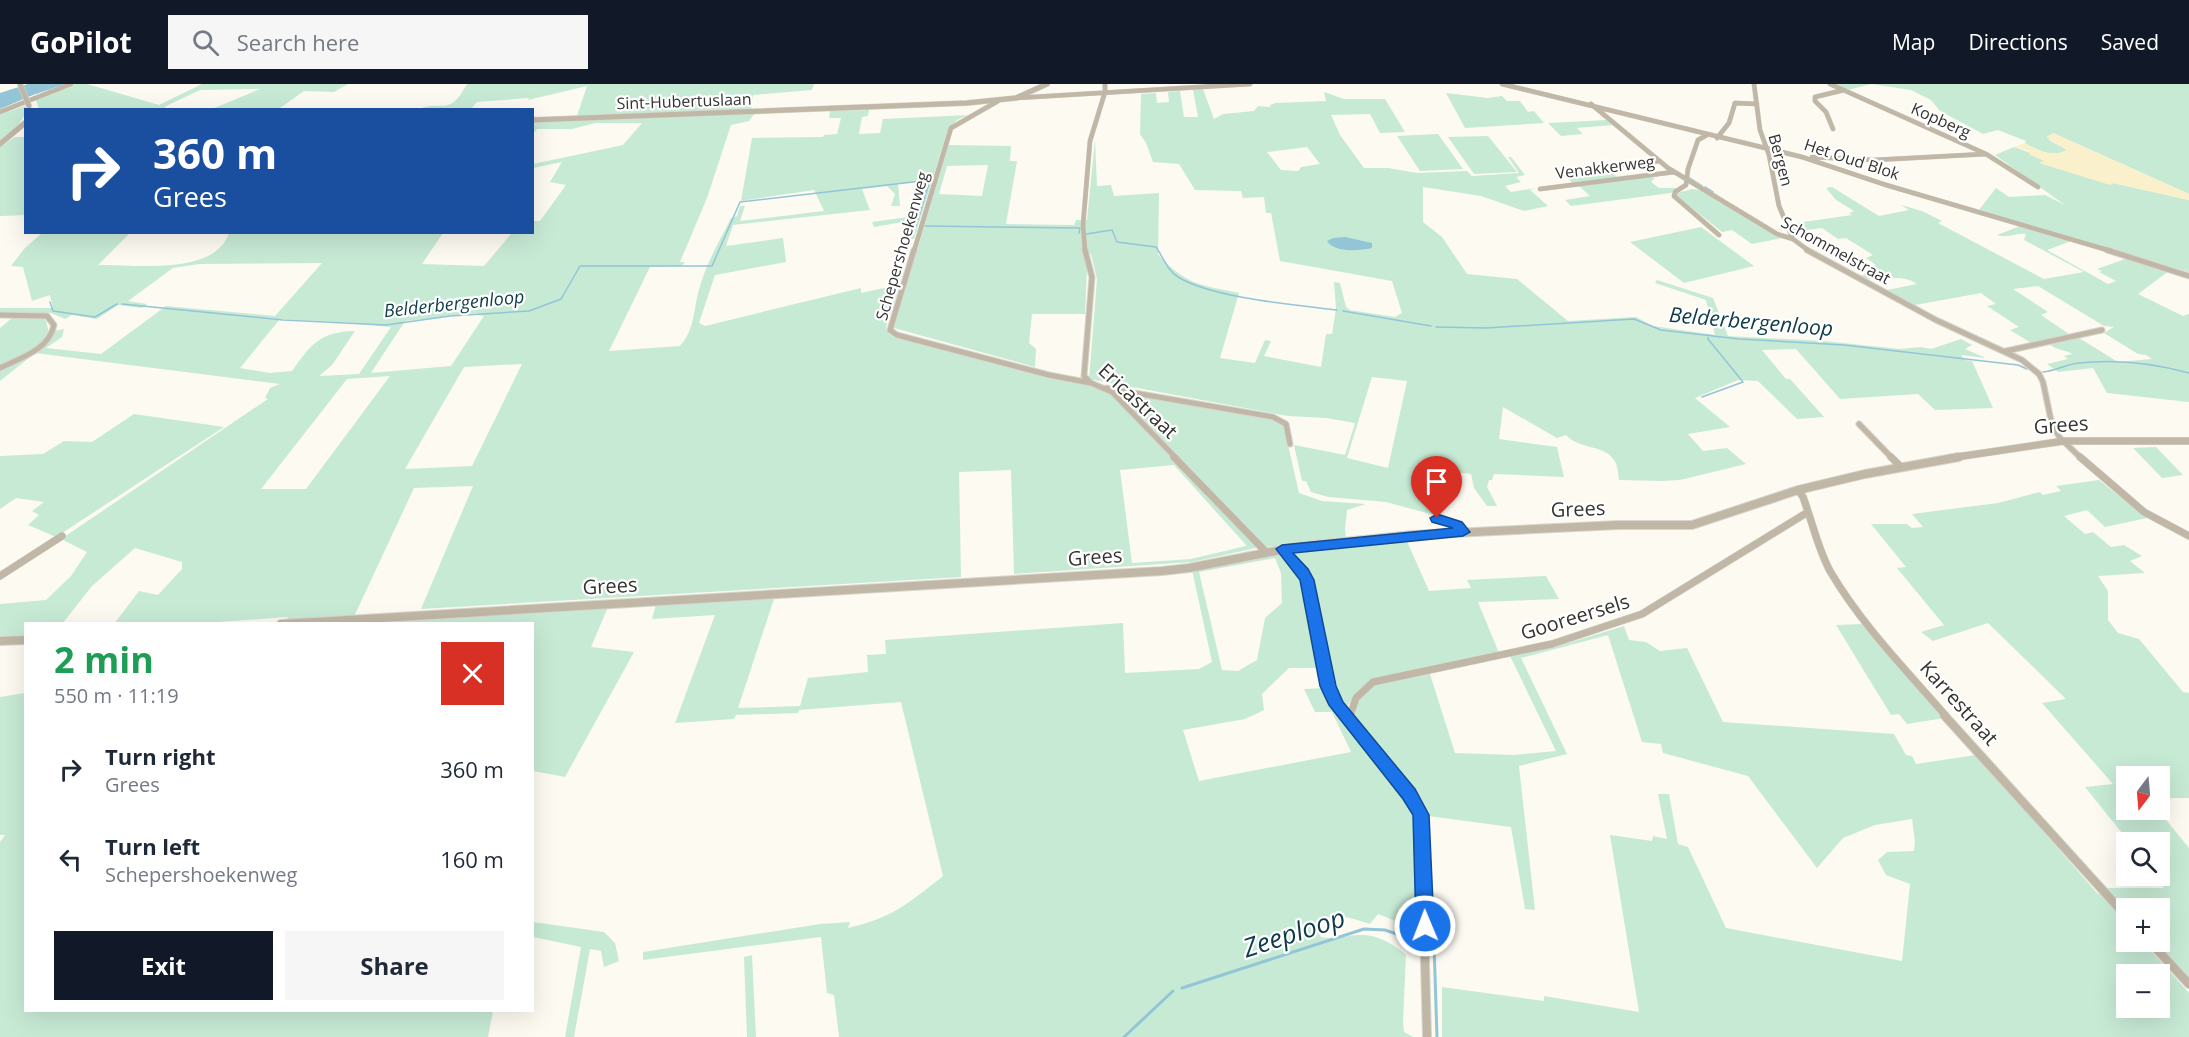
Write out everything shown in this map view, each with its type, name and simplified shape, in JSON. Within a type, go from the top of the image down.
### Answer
[{"type":"street","points":[[20,84],[29,108]]},
{"type":"street","points":[[0,111],[71,84]]},
{"type":"street","name":"Sint-Hubertuslaan","points":[[534,120],[872,109],[998,101],[1016,98],[1047,84]]},
{"type":"street","name":"Ericastraat","points":[[1105,84],[1090,141],[1083,225],[1084,247],[1092,277],[1084,370],[1086,379],[1112,393],[1266,552]]},
{"type":"street","points":[[1016,98],[1250,84]]},
{"type":"street","name":"Het Oud Blok","points":[[1502,84],[1802,157],[1886,185],[2083,242],[2189,276]]},
{"type":"street","name":"Bergen","points":[[1754,84],[1760,130],[1767,149],[1779,206],[1793,239]]},
{"type":"street","name":"Kopberg","points":[[1830,84],[1986,154],[2038,187]]},
{"type":"street","points":[[1833,129],[1826,112],[1815,101],[1815,98],[1844,90]]},
{"type":"street","name":"Schepershoekenweg","points":[[998,101],[996,105],[960,122],[950,131],[890,330],[897,335],[1049,375],[1091,383]]},
{"type":"street","points":[[1717,138],[1729,123],[1735,103],[1757,104]]},
{"type":"street","name":"Schommelstraat","points":[[1591,104],[1684,178],[1777,234],[1793,239],[1813,254],[1936,320],[2006,351],[2039,374],[2054,429],[2064,441]]},
{"type":"street","points":[[0,144],[24,125]]},
{"type":"street","points":[[1684,178],[1698,140],[1707,135]]},
{"type":"street","points":[[1802,157],[1881,160],[1986,154]]},
{"type":"street","points":[[1618,165],[1660,161]]},
{"type":"street","name":"Venakkerweg","points":[[1540,189],[1674,171]]},
{"type":"street","name":"Venakkerweg","points":[[1684,178],[1686,185],[1675,192],[1674,196],[1719,235]]},
{"type":"street","points":[[0,315],[47,316],[54,325],[54,332],[51,338],[34,350],[0,368]]},
{"type":"street","points":[[2006,351],[2102,330]]},
{"type":"street","points":[[1103,387],[1273,417],[1286,424],[1290,444]]},
{"type":"street","points":[[1859,424],[1901,467]]},
{"type":"street","points":[[2064,441],[2104,480],[2144,512],[2189,536]]},
{"type":"street","name":"Grees","points":[[314,622],[1161,571],[1189,568],[1282,549],[1463,532],[1692,525],[1798,490],[1901,467],[2064,441],[2189,441]]},
{"type":"street","name":"Karrestraat","points":[[1798,490],[1836,581],[1875,635],[2116,905]]},
{"type":"street","name":"Gooreersels","points":[[1349,721],[1358,695],[1362,689],[1373,682],[1552,644],[1642,614],[1808,512]]},
{"type":"street","points":[[1437,518],[1457,525],[1463,532]]},
{"type":"street","points":[[0,576],[62,536]]},
{"type":"street","points":[[1282,549],[1304,573],[1307,580],[1328,686],[1336,705],[1409,794],[1421,815],[1427,1037]]},
{"type":"street","points":[[0,641],[24,640]]},
{"type":"street","points":[[2159,952],[2189,984]]},
{"type":"green space","points":[[75,84],[87,84],[159,105],[202,84],[348,84],[334,92],[304,91],[280,108],[214,108],[260,89],[200,90],[164,107],[166,108],[39,108],[36,100]]},
{"type":"green space","points":[[467,84],[814,84],[812,90],[753,95],[751,111],[577,116],[587,86],[528,100],[529,98],[477,102],[472,108],[422,108],[450,104]]},
{"type":"green space","points":[[1871,84],[1848,90],[1834,85]]},
{"type":"green space","points":[[1871,84],[2189,84],[2189,194],[2053,133],[2049,140],[2067,150],[2056,153],[2045,152],[2035,149],[2025,143],[2026,141],[1998,130],[1983,134],[1940,111],[1931,100],[1911,90]]},
{"type":"green space","points":[[1203,89],[1214,119],[1223,114],[1254,111],[1258,106],[1271,107],[1270,105],[1276,103],[1326,101],[1324,92],[1344,99],[1385,99],[1405,132],[1380,133],[1370,114],[1331,115],[1340,135],[1364,168],[1388,168],[1417,173],[1467,171],[1472,176],[1519,173],[1508,157],[1511,157],[1525,175],[1516,177],[1521,182],[1505,186],[1511,192],[1536,188],[1530,190],[1548,206],[1524,211],[1481,196],[1423,187],[1423,222],[1442,237],[1467,274],[1517,279],[1568,321],[1636,317],[1653,326],[1715,335],[1706,300],[1655,283],[1657,280],[1713,298],[1728,336],[1824,341],[1900,349],[1921,347],[1931,349],[1961,339],[1972,345],[1965,349],[1986,358],[1961,355],[1965,360],[1972,361],[1993,408],[1935,410],[1918,394],[1840,399],[1796,349],[1762,350],[1786,379],[1790,379],[1824,417],[1797,419],[1758,381],[1738,380],[1695,398],[1730,427],[1688,434],[1703,451],[1727,448],[1746,464],[1680,480],[1619,480],[1617,467],[1610,455],[1577,443],[1566,435],[1557,438],[1503,407],[1499,439],[1557,447],[1564,477],[1494,474],[1487,487],[1497,506],[1487,506],[1474,488],[1471,474],[1446,471],[1446,481],[1451,482],[1439,484],[1438,516],[1386,502],[1328,497],[1311,492],[1306,481],[1302,481],[1294,445],[1345,455],[1355,423],[1326,418],[1288,416],[1089,379],[1097,279],[1091,254],[1084,254],[1087,269],[1085,314],[1032,314],[1029,343],[1036,349],[1035,367],[894,328],[948,145],[1011,146],[1010,161],[1017,161],[1006,224],[1074,225],[1076,220],[1087,220],[1095,140],[1097,186],[1111,185],[1114,196],[1159,193],[1158,254],[1185,278],[1239,293],[1220,358],[1255,363],[1265,340],[1271,341],[1264,356],[1321,367],[1326,334],[1332,334],[1336,309],[1334,282],[1340,283],[1346,307],[1350,310],[1395,317],[1402,313],[1392,281],[1280,261],[1271,213],[1266,213],[1264,197],[1243,198],[1241,191],[1195,190],[1179,164],[1153,162],[1140,134],[1141,94],[1156,93],[1157,103],[1169,102],[1168,92],[1180,91],[1184,117],[1198,117],[1193,90]],"holes":[[[1307,147],[1320,164],[1301,167],[1298,171],[1281,170],[1267,152]],[[988,165],[982,196],[939,194],[947,166]],[[1372,377],[1407,381],[1388,468],[1347,458]]]},
{"type":"green space","points":[[1446,93],[1488,98],[1502,96],[1507,101],[1520,101],[1528,112],[1534,111],[1544,123],[1465,128]]},
{"type":"green space","points":[[25,106],[26,108],[24,108],[24,116],[20,123],[0,141],[0,114]]},
{"type":"green space","points":[[869,110],[868,116],[862,117],[859,134],[880,133],[883,119],[968,115],[957,120],[948,130],[914,239],[908,239],[914,220],[874,227],[872,222],[915,216],[925,181],[898,184],[900,206],[891,206],[895,194],[887,186],[862,189],[870,210],[733,225],[726,246],[783,238],[786,262],[715,275],[699,323],[705,326],[861,288],[861,293],[898,285],[900,286],[886,327],[887,331],[893,335],[1092,386],[1102,391],[1114,390],[1267,417],[1283,423],[1299,493],[1322,501],[1366,504],[1347,510],[1346,538],[1266,547],[1172,449],[1166,450],[1257,546],[1256,548],[1192,562],[1014,574],[1011,470],[959,472],[961,577],[421,609],[473,486],[414,488],[351,622],[285,622],[288,617],[219,622],[116,622],[139,591],[158,595],[182,569],[182,562],[135,548],[92,586],[64,622],[24,622],[24,635],[0,637],[0,604],[46,600],[71,576],[87,552],[61,539],[268,399],[265,398],[270,388],[280,384],[35,353],[0,381],[0,328],[13,317],[45,318],[49,332],[64,329],[62,337],[46,348],[101,354],[166,306],[275,316],[322,263],[199,264],[173,268],[128,301],[147,304],[142,308],[118,305],[97,319],[72,315],[65,319],[51,313],[0,313],[0,308],[53,308],[50,295],[32,301],[23,267],[11,266],[24,249],[41,234],[129,234],[98,265],[155,266],[192,262],[208,256],[221,246],[228,234],[442,234],[422,264],[484,266],[511,234],[534,234],[534,221],[540,221],[566,185],[550,182],[562,162],[534,168],[534,164],[623,145],[642,123],[595,123],[572,129],[537,129],[534,133],[534,121],[755,113],[749,121],[731,125],[707,198],[680,262],[685,262],[682,266],[650,267],[609,351],[680,346],[692,325],[706,268],[731,218],[737,216],[740,206],[745,206],[740,221],[824,211],[814,190],[741,201],[752,138],[823,137],[837,134],[841,118],[829,118],[830,111]],"holes":[[[478,313],[477,315],[484,316],[451,366],[371,373],[405,321]],[[280,319],[357,323],[391,327],[359,374],[319,376],[332,365],[355,331],[333,334],[318,341],[311,346],[292,371],[270,373],[240,368]],[[522,364],[472,466],[405,469],[464,367]],[[390,376],[306,489],[261,489],[347,379]],[[1174,465],[1246,546],[1191,559],[1132,563],[1120,470]]]},
{"type":"green space","points":[[1607,120],[1614,125],[1577,128],[1583,134],[1561,136],[1548,123]]},
{"type":"green space","points":[[1438,134],[1463,169],[1420,171],[1397,136]]},
{"type":"green space","points":[[1488,136],[1517,172],[1474,174],[1448,137]]},
{"type":"green space","points":[[15,137],[24,137],[24,215],[0,216],[0,147]]},
{"type":"green space","points":[[2014,147],[2113,183],[2189,200],[2189,272],[1979,210],[1996,188],[2009,197],[2045,195],[2065,205],[1995,155]]},
{"type":"green space","points":[[1602,166],[1619,178],[1573,183],[1559,172]]},
{"type":"green space","points":[[1650,176],[1655,178],[1651,182],[1659,188],[1680,188],[1671,193],[1571,206],[1565,200],[1590,196],[1578,185]]},
{"type":"green space","points":[[1832,187],[1879,216],[1909,210],[1901,205],[1922,211],[1942,221],[1938,223],[2044,279],[2084,272],[2024,240],[2026,234],[1997,235],[2020,226],[2074,240],[2047,250],[2108,284],[2116,281],[2097,269],[2128,258],[2169,271],[2138,294],[2183,316],[2189,314],[2189,402],[2107,393],[2093,368],[2058,372],[2047,364],[2068,359],[2064,356],[2073,354],[2050,345],[2079,338],[2118,362],[2152,359],[2138,354],[2104,333],[2114,327],[2104,326],[2038,286],[2013,289],[2048,312],[2041,315],[2069,334],[2033,344],[2010,330],[2019,327],[1987,306],[1996,304],[1981,293],[1915,305],[1887,290],[1917,284],[1910,280],[1902,278],[1867,279],[1860,276],[1873,272],[1866,268],[1876,265],[1866,258],[1873,255],[1846,238],[1838,239],[1822,228],[1792,232],[1789,224],[1852,215],[1849,213],[1854,211],[1836,200],[1826,188]]},
{"type":"green space","points":[[1692,189],[1702,190],[1782,238],[1752,244],[1732,230],[1722,232],[1677,196],[1677,193]]},
{"type":"green space","points":[[1701,227],[1754,266],[1684,283],[1630,242]]},
{"type":"green space","points":[[134,414],[224,427],[56,537],[28,525],[39,515],[32,511],[44,502],[16,498],[0,509],[0,456],[43,454],[64,441],[92,442]]},
{"type":"green space","points":[[2156,447],[2183,475],[2162,478],[2133,448]]},
{"type":"green space","points":[[2099,480],[2147,518],[2105,527],[2087,510],[2064,516],[2085,534],[2093,532],[2111,547],[2124,545],[2142,556],[2130,561],[2145,573],[2098,576],[2108,591],[2108,620],[2118,633],[2139,639],[2183,692],[2189,693],[2189,798],[2170,798],[2170,766],[2116,766],[2116,820],[2166,820],[2189,848],[2189,980],[2163,952],[2170,952],[2170,898],[2116,898],[2116,952],[2152,952],[2163,964],[2116,964],[2116,1018],[2170,1018],[2170,972],[2189,993],[2189,1037],[1442,1037],[1442,987],[1544,1001],[1544,996],[1639,1012],[1610,835],[1652,841],[1653,836],[1667,839],[1658,794],[1669,794],[1678,844],[1688,847],[1726,928],[1902,961],[1910,884],[1886,875],[1878,860],[1887,852],[1914,851],[1912,819],[1875,825],[1843,838],[1817,868],[1748,776],[1663,753],[1661,744],[1642,742],[1608,635],[1521,658],[1567,754],[1519,766],[1535,910],[1525,909],[1511,827],[1428,816],[1424,806],[1354,718],[1359,696],[1375,684],[1429,671],[1455,753],[1514,755],[1556,751],[1510,656],[1558,646],[1624,626],[1629,640],[1646,642],[1660,651],[1687,648],[1723,722],[1894,734],[1906,755],[1912,756],[1916,764],[1976,755],[2098,894],[2108,888],[2164,888],[2163,886],[2170,886],[2170,832],[2121,832],[2085,787],[2113,784],[2042,703],[2066,699],[1988,623],[1933,641],[1921,632],[1944,625],[1897,568],[1906,567],[1871,524],[1907,524],[1912,528],[1923,527],[1912,514],[1998,503],[2040,492],[2043,495],[2061,491],[2056,486]]},
{"type":"green space","points":[[1406,539],[1429,591],[1471,588],[1467,580],[1546,576],[1559,599],[1478,602],[1499,653],[1377,678],[1362,688],[1345,710],[1330,684],[1311,582],[1306,568],[1292,556],[1291,551]]},
{"type":"green space","points":[[1280,552],[1303,576],[1321,668],[1289,668],[1262,694],[1264,710],[1245,719],[1183,730],[1199,781],[1351,752],[1332,712],[1315,712],[1304,689],[1324,688],[1337,712],[1417,813],[1418,930],[1378,914],[1370,924],[1341,916],[1327,918],[1315,927],[1321,937],[1369,935],[1392,944],[1406,955],[1403,1022],[1404,1032],[1413,1037],[839,1037],[834,995],[827,993],[821,937],[643,960],[643,952],[820,924],[850,922],[848,928],[863,924],[899,908],[943,876],[901,702],[799,710],[798,713],[736,715],[734,719],[675,723],[715,615],[652,619],[656,604],[775,596],[738,708],[800,706],[808,678],[868,672],[867,655],[886,654],[885,640],[1123,623],[1125,673],[1199,669],[1212,662],[1192,570]],"holes":[[[1275,558],[1281,573],[1282,603],[1265,618],[1257,660],[1238,671],[1222,670],[1199,572]]]},
{"type":"green space","points":[[608,607],[591,647],[634,652],[565,777],[534,771],[534,622],[367,622]]},
{"type":"green space","points":[[1862,624],[1944,718],[1907,724],[1899,714],[1891,715],[1836,625]]},
{"type":"green space","points":[[24,693],[24,1012],[493,1012],[488,1037],[0,1037],[0,842],[5,835],[0,835],[0,697]]},
{"type":"green space","points":[[534,922],[604,932],[615,943],[619,961],[604,967],[601,951],[590,949],[574,1037],[565,1037],[581,947],[534,937]]},
{"type":"green space","points":[[752,955],[756,1037],[747,1037],[744,957]]},
{"type":"sand","points":[[2053,133],[2189,194],[2189,200],[2113,183],[2110,185],[2039,163],[2044,161],[2030,155],[2029,151],[2014,147],[2025,143],[2040,151],[2051,153],[2067,150],[2046,137]]},
{"type":"water","points":[[28,84],[66,84],[0,109],[0,93]]},
{"type":"water","points":[[1345,237],[1372,243],[1372,248],[1341,249],[1327,241]]},
{"type":"waterway","points":[[1688,177],[1702,186]]},
{"type":"waterway","name":"Belderbergenloop","points":[[122,304],[283,320],[386,325],[450,316],[529,311],[561,299],[580,266],[712,266],[740,202],[930,180],[916,226]]},
{"type":"waterway","points":[[1705,187],[1713,192]]},
{"type":"waterway","name":"Belderbergenloop","points":[[925,226],[1080,228],[1079,233]]},
{"type":"waterway","name":"Belderbergenloop","points":[[1086,234],[1112,230],[1117,242],[1156,247],[1174,274],[1211,290],[1255,300],[1337,310]]},
{"type":"waterway","name":"Belderbergenloop","points":[[50,302],[53,311],[95,317],[117,304]]},
{"type":"waterway","name":"Belderbergenloop","points":[[1343,311],[1431,326]]},
{"type":"waterway","name":"Belderbergenloop","points":[[1436,327],[1486,328],[1634,319],[1661,330],[1708,335]]},
{"type":"waterway","points":[[1702,397],[1743,382],[1708,339],[1708,335]]},
{"type":"waterway","name":"Belderbergenloop","points":[[1708,335],[1844,345],[2018,365],[2027,369]]},
{"type":"waterway","name":"Belderbergenloop","points":[[2043,372],[2074,364],[2107,361],[2148,364],[2189,373]]},
{"type":"waterway","name":"Zeeploop","points":[[1182,988],[1364,929],[1385,930],[1417,941]]},
{"type":"waterway","name":"Zeeploop","points":[[1434,944],[1437,1037]]},
{"type":"waterway","name":"Zeeploop","points":[[1124,1037],[1173,991]]},
{"type":"route","points":[[1425,926],[1422,822],[1418,807],[1336,705],[1328,686],[1307,580],[1304,573],[1282,549],[1463,532],[1457,525],[1437,518]]}]
